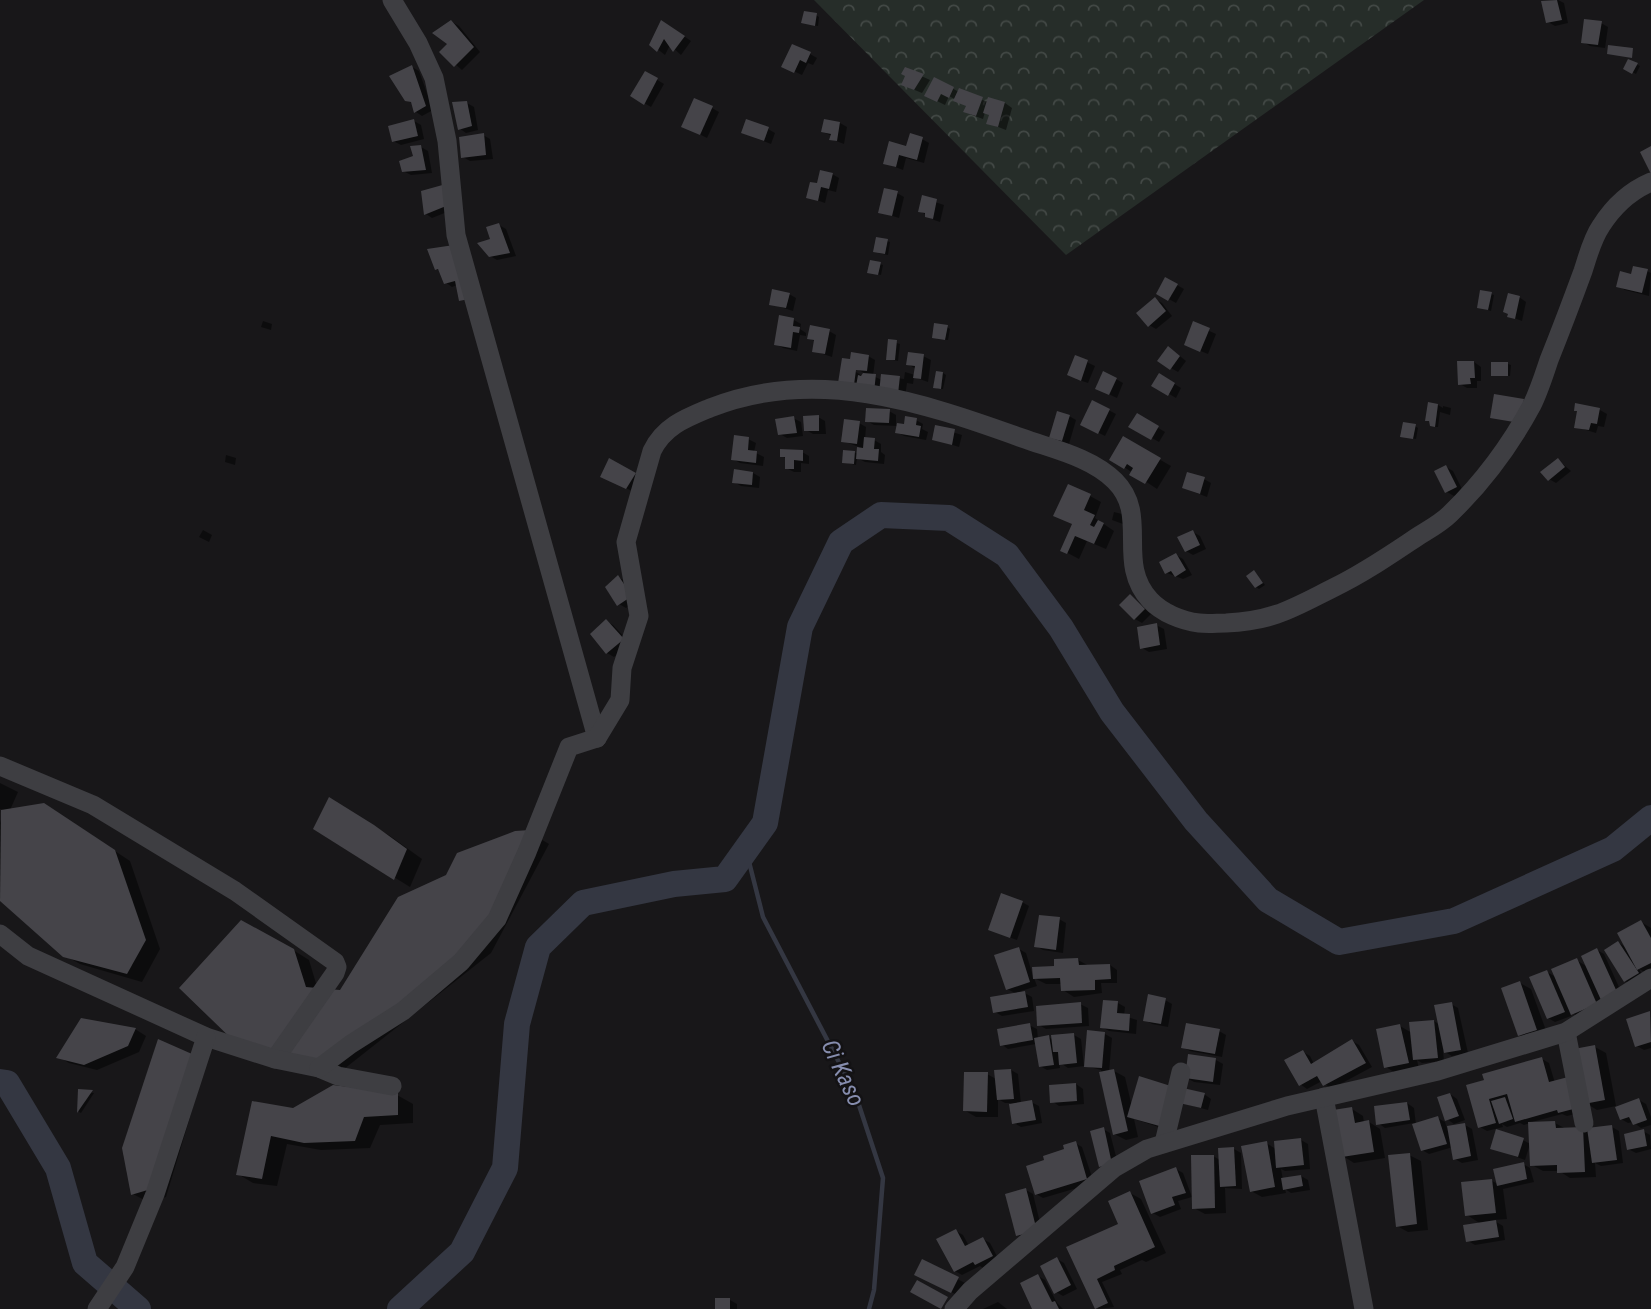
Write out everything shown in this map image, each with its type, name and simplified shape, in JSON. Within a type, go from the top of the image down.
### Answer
[{"type":"street","points":[[392,0],[418,43],[434,78],[447,141],[456,235],[597,738]]},
{"type":"street","points":[[319,1068],[403,1011],[469,953],[497,919],[569,747],[597,738],[620,700],[622,668],[639,616],[627,538],[652,451],[658,439],[684,418],[758,394],[806,388],[848,390],[885,396],[971,420],[1080,459],[1103,471],[1116,482],[1126,495],[1132,513],[1133,568],[1136,579],[1141,590],[1157,607],[1176,617],[1200,624],[1254,621],[1281,614],[1362,573],[1448,517],[1516,432],[1534,402],[1599,228],[1626,197],[1651,182]]},
{"type":"street","points":[[0,766],[93,804],[235,891],[335,962],[335,973],[275,1059]]},
{"type":"street","points":[[0,934],[28,956],[206,1037],[275,1059],[319,1068],[338,1076],[392,1086]]},
{"type":"street","points":[[954,1309],[970,1291],[1114,1168],[1147,1149],[1324,1097],[1438,1071],[1566,1032],[1651,978]]},
{"type":"street","points":[[1566,1032],[1584,1123]]},
{"type":"street","points":[[97,1309],[125,1267],[155,1194],[206,1037]]},
{"type":"street","points":[[1164,1143],[1181,1072]]},
{"type":"street","points":[[1324,1097],[1364,1309]]},
{"type":"green space","points":[[814,0],[1424,0],[1066,255]]},
{"type":"building","points":[[1557,0],[1562,20],[1546,23],[1541,1]]},
{"type":"building","points":[[804,11],[817,13],[815,26],[801,23]]},
{"type":"building","points":[[1584,19],[1602,21],[1598,45],[1581,43]]},
{"type":"building","points":[[451,20],[474,47],[454,67],[439,52],[447,44],[432,33]]},
{"type":"building","points":[[661,20],[685,36],[673,52],[664,39],[657,52],[649,45]]},
{"type":"building","points":[[792,44],[811,52],[806,63],[800,60],[794,73],[781,67]]},
{"type":"building","points":[[1608,45],[1633,48],[1632,58],[1607,54]]},
{"type":"building","points":[[1628,59],[1638,63],[1632,74],[1623,69]]},
{"type":"building","points":[[412,65],[426,106],[414,113],[411,102],[405,101],[389,76]]},
{"type":"building","points":[[905,67],[924,74],[914,90],[901,85],[905,76],[901,74]]},
{"type":"building","points":[[645,71],[658,78],[644,105],[630,96]]},
{"type":"building","points":[[934,77],[954,87],[949,98],[941,94],[937,102],[924,96]]},
{"type":"building","points":[[959,88],[983,97],[976,116],[963,112],[966,106],[953,101]]},
{"type":"building","points":[[988,97],[1005,102],[998,127],[986,124],[989,115],[983,113]]},
{"type":"building","points":[[694,98],[713,106],[700,135],[681,127]]},
{"type":"building","points":[[467,101],[472,126],[458,130],[452,102]]},
{"type":"building","points":[[414,119],[418,136],[392,142],[388,126]]},
{"type":"building","points":[[746,119],[769,127],[764,141],[741,133]]},
{"type":"building","points":[[824,119],[840,122],[837,141],[829,140],[831,134],[821,132]]},
{"type":"building","points":[[484,133],[486,155],[461,158],[459,137]]},
{"type":"building","points":[[910,133],[923,137],[917,160],[899,155],[896,167],[883,164],[889,141],[906,146]]},
{"type":"building","points":[[421,145],[426,170],[402,172],[399,161],[413,156],[410,146]]},
{"type":"building","points":[[1651,146],[1651,174],[1640,152]]},
{"type":"building","points":[[820,170],[833,173],[829,189],[821,187],[818,201],[806,198],[810,182],[817,183]]},
{"type":"building","points":[[446,184],[451,204],[424,215],[421,191]]},
{"type":"building","points":[[884,188],[898,191],[892,216],[878,213]]},
{"type":"building","points":[[922,195],[937,199],[933,219],[918,212]]},
{"type":"building","points":[[499,223],[510,253],[489,257],[477,243],[490,239],[486,227]]},
{"type":"building","points":[[876,237],[888,239],[885,254],[873,252]]},
{"type":"building","points":[[454,245],[469,299],[459,301],[455,281],[444,284],[427,249]]},
{"type":"building","points":[[870,260],[881,262],[878,275],[867,273]]},
{"type":"building","points":[[1633,266],[1648,269],[1642,293],[1616,287],[1620,271],[1631,274]]},
{"type":"building","points":[[1165,277],[1178,284],[1168,301],[1156,294]]},
{"type":"building","points":[[772,289],[790,293],[786,308],[769,305]]},
{"type":"building","points":[[1480,290],[1492,292],[1488,310],[1477,308]]},
{"type":"building","points":[[1508,293],[1520,296],[1515,319],[1507,317],[1508,314],[1503,312]]},
{"type":"building","points":[[1155,297],[1166,311],[1148,327],[1136,313]]},
{"type":"building","points":[[779,315],[794,318],[793,326],[800,327],[799,333],[793,332],[791,348],[774,345]]},
{"type":"building","points":[[1193,321],[1210,328],[1200,352],[1184,345]]},
{"type":"building","points":[[934,323],[948,325],[945,340],[932,338]]},
{"type":"building","points":[[810,325],[830,329],[825,354],[812,352],[814,340],[807,339]]},
{"type":"building","points":[[888,339],[897,340],[895,360],[886,360]]},
{"type":"building","points":[[1168,346],[1180,356],[1170,370],[1157,361]]},
{"type":"building","points":[[851,352],[869,355],[867,371],[856,370],[854,385],[838,383],[842,358],[850,359]]},
{"type":"building","points":[[908,352],[924,354],[921,379],[913,378],[915,366],[906,365]]},
{"type":"building","points":[[1075,355],[1088,360],[1081,381],[1067,375]]},
{"type":"building","points":[[1457,361],[1474,361],[1475,378],[1470,378],[1471,384],[1458,385]]},
{"type":"building","points":[[1491,362],[1508,362],[1508,376],[1491,376]]},
{"type":"building","points":[[936,371],[943,372],[941,389],[933,388]]},
{"type":"building","points":[[1103,371],[1117,378],[1109,395],[1095,389]]},
{"type":"building","points":[[1159,373],[1175,383],[1168,396],[1151,386]]},
{"type":"building","points":[[876,374],[874,392],[856,386],[858,375]]},
{"type":"building","points":[[881,374],[900,376],[898,394],[879,393]]},
{"type":"building","points":[[1494,394],[1524,399],[1520,423],[1490,418]]},
{"type":"building","points":[[1092,400],[1110,409],[1098,434],[1080,425]]},
{"type":"building","points":[[1428,402],[1438,404],[1435,427],[1425,421]]},
{"type":"building","points":[[1575,403],[1600,408],[1597,424],[1591,423],[1589,430],[1574,428],[1577,411],[1574,411]]},
{"type":"building","points":[[866,408],[890,409],[889,423],[865,422]]},
{"type":"building","points":[[1057,411],[1070,415],[1062,441],[1049,438]]},
{"type":"building","points":[[1137,413],[1159,426],[1151,440],[1128,427]]},
{"type":"building","points":[[819,415],[819,431],[804,431],[803,416]]},
{"type":"building","points":[[794,416],[797,433],[778,435],[775,419]]},
{"type":"building","points":[[905,416],[917,418],[916,425],[921,426],[919,437],[895,433],[897,423],[904,424]]},
{"type":"building","points":[[844,419],[860,421],[857,444],[841,442]]},
{"type":"building","points":[[1403,422],[1416,424],[1413,439],[1400,437]]},
{"type":"building","points":[[935,425],[955,429],[952,445],[932,440]]},
{"type":"building","points":[[734,435],[749,437],[748,450],[757,451],[756,463],[731,460]]},
{"type":"building","points":[[1123,436],[1161,458],[1145,484],[1129,475],[1133,468],[1127,464],[1124,469],[1109,460]]},
{"type":"building","points":[[864,437],[875,438],[874,449],[879,449],[878,461],[856,459],[857,447],[863,448]]},
{"type":"building","points":[[780,449],[803,450],[803,461],[794,460],[794,469],[785,469],[785,457],[780,457]]},
{"type":"building","points":[[843,450],[855,451],[854,464],[842,463]]},
{"type":"building","points":[[609,458],[636,473],[626,489],[600,477]]},
{"type":"building","points":[[1558,458],[1565,467],[1548,481],[1540,472]]},
{"type":"building","points":[[1446,465],[1457,487],[1445,493],[1434,471]]},
{"type":"building","points":[[734,469],[753,472],[752,485],[732,483]]},
{"type":"building","points":[[1187,472],[1205,477],[1200,494],[1182,488]]},
{"type":"building","points":[[1068,484],[1091,494],[1084,510],[1095,515],[1090,525],[1094,527],[1098,520],[1104,523],[1094,544],[1075,536],[1067,554],[1060,551],[1072,524],[1053,516]]},
{"type":"building","points":[[1193,530],[1200,545],[1185,552],[1177,537]]},
{"type":"building","points":[[1176,553],[1186,570],[1175,577],[1171,571],[1165,574],[1159,562]]},
{"type":"building","points":[[1254,570],[1263,583],[1255,588],[1246,576]]},
{"type":"building","points":[[618,575],[632,596],[617,606],[605,587]]},
{"type":"building","points":[[1130,594],[1145,609],[1134,620],[1119,605]]},
{"type":"building","points":[[606,619],[624,639],[606,654],[590,634]]},
{"type":"building","points":[[1157,623],[1160,645],[1140,649],[1137,627]]},
{"type":"building","points":[[329,797],[407,849],[394,880],[313,829]]},
{"type":"building","points":[[44,803],[115,850],[146,940],[127,974],[63,957],[0,901],[1,810]]},
{"type":"building","points":[[530,830],[476,944],[323,1065],[240,1047],[179,988],[241,920],[294,949],[306,987],[340,990],[398,897],[446,875],[457,853],[515,831]]},
{"type":"building","points":[[1001,893],[1023,901],[1010,938],[988,930]]},
{"type":"building","points":[[1039,915],[1060,917],[1056,950],[1034,947]]},
{"type":"building","points":[[1641,920],[1651,938],[1651,963],[1637,970],[1617,933]]},
{"type":"building","points":[[1618,941],[1639,973],[1624,982],[1604,950]]},
{"type":"building","points":[[1019,947],[1030,982],[1006,990],[994,955]]},
{"type":"building","points":[[1597,948],[1617,992],[1601,1000],[1581,956]]},
{"type":"building","points":[[1078,958],[1079,965],[1110,964],[1111,979],[1095,980],[1095,990],[1061,991],[1060,978],[1033,979],[1032,967],[1054,966],[1054,959]]},
{"type":"building","points":[[1577,958],[1597,1004],[1571,1015],[1551,969]]},
{"type":"building","points":[[1547,970],[1565,1012],[1547,1019],[1529,977]]},
{"type":"building","points":[[1520,981],[1537,1030],[1518,1036],[1501,988]]},
{"type":"building","points":[[1025,991],[1028,1007],[993,1013],[990,997]]},
{"type":"building","points":[[1148,994],[1166,998],[1161,1024],[1143,1021]]},
{"type":"building","points":[[1103,1000],[1118,1001],[1117,1013],[1130,1014],[1129,1031],[1100,1028]]},
{"type":"building","points":[[1081,1002],[1082,1023],[1037,1026],[1036,1006]]},
{"type":"building","points":[[1452,1002],[1461,1050],[1444,1053],[1434,1005]]},
{"type":"building","points":[[1650,1011],[1651,1042],[1635,1047],[1626,1019]]},
{"type":"building","points":[[81,1018],[136,1028],[128,1046],[84,1065],[56,1058]]},
{"type":"building","points":[[1434,1020],[1438,1058],[1413,1060],[1409,1022]]},
{"type":"building","points":[[1030,1023],[1033,1040],[1000,1046],[997,1029]]},
{"type":"building","points":[[1186,1023],[1220,1029],[1215,1054],[1181,1048]]},
{"type":"building","points":[[1400,1024],[1409,1063],[1384,1068],[1376,1029]]},
{"type":"building","points":[[1087,1030],[1105,1032],[1102,1068],[1084,1067]]},
{"type":"building","points":[[1074,1033],[1077,1063],[1059,1065],[1058,1052],[1053,1052],[1051,1035]]},
{"type":"building","points":[[1049,1035],[1054,1065],[1039,1067],[1034,1038]]},
{"type":"building","points":[[158,1039],[192,1054],[151,1189],[131,1195],[122,1148]]},
{"type":"building","points":[[1352,1039],[1366,1063],[1323,1086],[1317,1076],[1299,1086],[1284,1060],[1303,1050],[1311,1064]]},
{"type":"building","points":[[1595,1045],[1605,1100],[1584,1104],[1574,1049]]},
{"type":"building","points":[[1188,1054],[1216,1058],[1213,1082],[1185,1078]]},
{"type":"building","points":[[1542,1057],[1549,1082],[1572,1076],[1581,1107],[1558,1113],[1557,1110],[1515,1122],[1507,1094],[1489,1099],[1496,1123],[1478,1128],[1466,1085],[1484,1080],[1482,1074]]},
{"type":"building","points":[[1011,1069],[1014,1099],[997,1100],[994,1070]]},
{"type":"building","points":[[1114,1069],[1128,1131],[1113,1135],[1099,1072]]},
{"type":"building","points":[[964,1072],[988,1072],[987,1112],[963,1111]]},
{"type":"building","points":[[1139,1076],[1174,1087],[1163,1127],[1127,1117]]},
{"type":"building","points":[[1076,1083],[1077,1101],[1050,1103],[1049,1085]]},
{"type":"building","points":[[333,1085],[398,1093],[398,1115],[364,1117],[355,1141],[304,1143],[271,1136],[262,1179],[236,1175],[252,1101],[293,1108]]},
{"type":"building","points":[[1183,1088],[1205,1093],[1201,1108],[1179,1103]]},
{"type":"building","points":[[78,1089],[93,1090],[77,1113]]},
{"type":"building","points":[[1450,1093],[1459,1116],[1445,1121],[1437,1097]]},
{"type":"building","points":[[1505,1097],[1513,1119],[1499,1124],[1491,1101]]},
{"type":"building","points":[[1639,1098],[1647,1120],[1633,1125],[1629,1117],[1620,1120],[1615,1107]]},
{"type":"building","points":[[1032,1100],[1036,1120],[1012,1124],[1009,1104]]},
{"type":"building","points":[[1407,1102],[1410,1120],[1376,1125],[1374,1106]]},
{"type":"building","points":[[1352,1107],[1355,1123],[1369,1120],[1374,1152],[1342,1157],[1333,1110]]},
{"type":"building","points":[[1438,1116],[1447,1144],[1421,1151],[1412,1124]]},
{"type":"building","points":[[1555,1121],[1556,1128],[1583,1127],[1585,1172],[1557,1173],[1557,1165],[1530,1166],[1528,1122]]},
{"type":"building","points":[[1465,1123],[1471,1156],[1453,1160],[1447,1126]]},
{"type":"building","points":[[1612,1125],[1617,1160],[1592,1163],[1587,1128]]},
{"type":"building","points":[[1104,1127],[1112,1164],[1099,1167],[1090,1131]]},
{"type":"building","points":[[1496,1129],[1524,1138],[1518,1157],[1490,1149]]},
{"type":"building","points":[[1644,1129],[1647,1146],[1627,1150],[1624,1134]]},
{"type":"building","points":[[1301,1138],[1304,1165],[1276,1168],[1274,1141]]},
{"type":"building","points":[[1076,1141],[1087,1179],[1035,1195],[1026,1166],[1044,1160],[1043,1156],[1064,1149],[1063,1145]]},
{"type":"building","points":[[1267,1141],[1275,1187],[1250,1192],[1241,1146]]},
{"type":"building","points":[[1234,1147],[1236,1186],[1220,1187],[1218,1148]]},
{"type":"building","points":[[1410,1153],[1417,1224],[1396,1227],[1388,1155]]},
{"type":"building","points":[[1191,1155],[1214,1155],[1215,1208],[1192,1209]]},
{"type":"building","points":[[1524,1162],[1527,1179],[1497,1186],[1493,1169]]},
{"type":"building","points":[[1176,1167],[1186,1193],[1172,1197],[1175,1205],[1151,1214],[1139,1181]]},
{"type":"building","points":[[1301,1175],[1303,1186],[1283,1190],[1281,1178]]},
{"type":"building","points":[[1492,1179],[1496,1213],[1465,1216],[1461,1182]]},
{"type":"building","points":[[1026,1188],[1037,1231],[1016,1236],[1005,1194]]},
{"type":"building","points":[[1130,1191],[1155,1247],[1114,1266],[1115,1270],[1097,1279],[1108,1303],[1095,1309],[1066,1247],[1118,1224],[1108,1201]]},
{"type":"building","points":[[1496,1220],[1499,1237],[1466,1242],[1463,1225]]},
{"type":"building","points":[[956,1229],[965,1246],[983,1237],[993,1256],[954,1272],[936,1239]]},
{"type":"building","points":[[1057,1257],[1071,1285],[1054,1294],[1040,1266]]},
{"type":"building","points":[[922,1259],[959,1277],[951,1293],[914,1275]]},
{"type":"building","points":[[1038,1274],[1052,1302],[1055,1301],[1059,1309],[1032,1309],[1020,1283]]},
{"type":"building","points":[[917,1280],[948,1297],[941,1309],[910,1292]]},
{"type":"building","points":[[715,1298],[730,1298],[730,1309],[715,1309]]},
{"type":"waterway","points":[[400,1309],[462,1252],[505,1168],[517,1024],[538,947],[583,903],[674,884],[725,879],[765,823],[800,627],[841,542],[881,515],[949,518],[1007,555],[1061,628],[1112,712],[1196,821],[1268,900],[1339,942],[1454,921],[1613,849],[1651,818]]},
{"type":"waterway","name":"Ci Kaso","points":[[746,850],[763,917],[855,1093],[883,1178],[874,1290],[869,1309]]},
{"type":"waterway","points":[[0,1082],[7,1083],[58,1168],[85,1263],[138,1309]]}]
